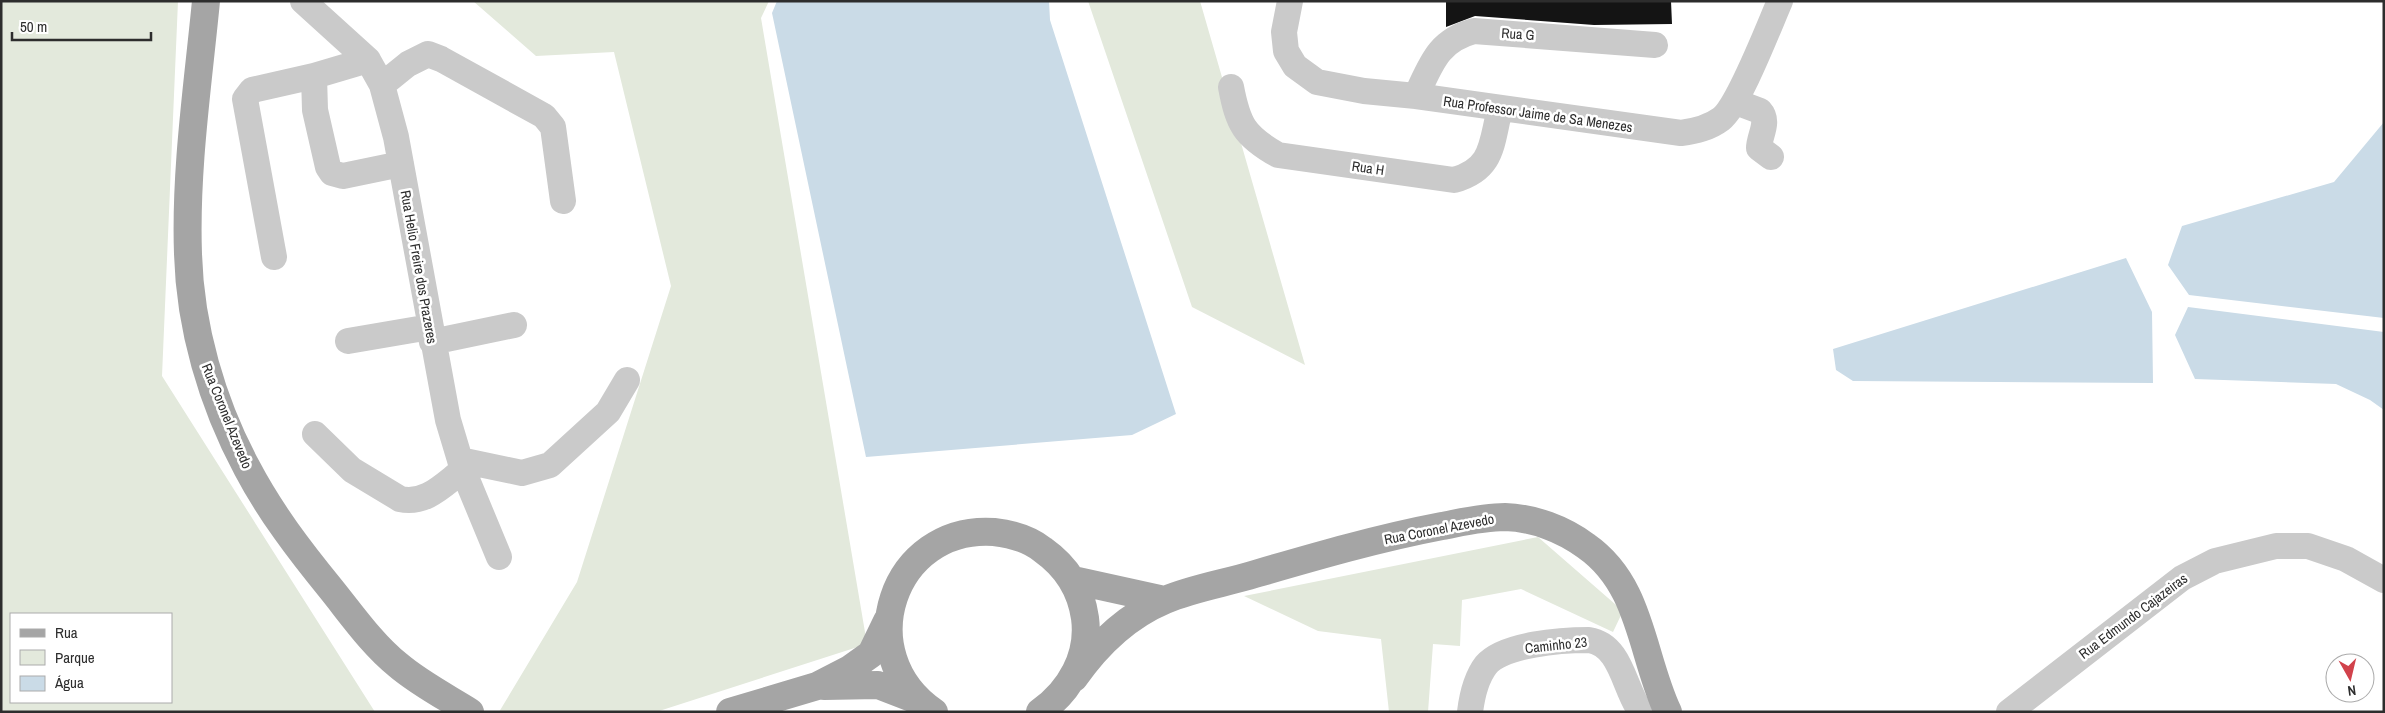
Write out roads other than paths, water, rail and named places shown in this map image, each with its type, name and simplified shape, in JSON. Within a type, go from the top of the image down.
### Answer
[{"type":"main road","name":"Rua Coronel Azevedo","points":[[206,1],[193,137],[188,255],[200,342],[212,385],[236,447],[250,474],[288,534],[343,606],[362,629],[398,666],[470,712]]},
{"type":"main road","name":"Rua Coronel Azevedo","points":[[1164,600],[1274,568],[1416,531],[1490,518],[1521,519],[1543,523],[1585,545],[1611,568],[1625,588],[1637,617],[1668,712]]},
{"type":"main road","points":[[730,712],[817,686],[867,658],[876,646],[896,591],[910,567],[930,549],[954,537],[981,531],[1008,533],[1034,542],[1056,559],[1073,580],[1083,604],[1086,629],[1083,654],[1074,678]]},
{"type":"main road","points":[[1073,580],[1164,600]]},
{"type":"main road","points":[[1048,708],[1114,632],[1164,600]]},
{"type":"main road","points":[[888,617],[889,648],[899,676],[926,706]]},
{"type":"main road","points":[[817,686],[878,685],[926,706]]},
{"type":"street","name":"Rua Helio Freire dos Prazeres","points":[[303,1],[368,60],[382,85],[400,164],[444,404],[461,465],[499,557]]},
{"type":"street","name":"Rua Professor Jaime de Sa Menezes","points":[[1290,1],[1284,32],[1286,51],[1295,66],[1317,82],[1364,91],[1416,96],[1681,133],[1701,130],[1722,118],[1736,102],[1780,1]]},
{"type":"street","name":"Rua G","points":[[1416,96],[1439,51],[1454,38],[1474,31],[1655,45]]},
{"type":"street","points":[[382,85],[408,64],[428,54],[441,58],[544,116],[553,127],[563,201]]},
{"type":"street","points":[[274,257],[245,100],[252,90],[314,76],[368,60]]},
{"type":"street","points":[[314,76],[315,110],[328,167],[332,173],[343,176],[400,164]]},
{"type":"street","name":"Rua H","points":[[1231,87],[1235,108],[1242,127],[1256,143],[1278,155],[1454,180],[1469,176],[1480,169],[1488,156],[1500,109]]},
{"type":"street","points":[[1736,102],[1763,115],[1765,124],[1759,148],[1771,157]]},
{"type":"street","points":[[348,341],[431,335],[514,325]]},
{"type":"street","points":[[315,434],[352,470],[400,499],[423,499],[461,465],[522,474],[550,465],[608,412],[628,380]]},
{"type":"street","name":"Rua Edmundo Cajazeiras","points":[[2009,712],[2182,578],[2215,561],[2276,546],[2308,546],[2346,559],[2384,580]]},
{"type":"street","name":"Caminho 23","points":[[1470,712],[1474,687],[1487,664],[1498,656],[1526,647],[1589,640],[1596,641],[1615,660],[1641,712]]},
{"type":"water","points":[[777,1],[1049,1],[1050,20],[1176,414],[1132,435],[866,457],[772,13]]},
{"type":"water","points":[[2384,122],[2384,318],[2189,295],[2168,265],[2182,226],[2334,182]]},
{"type":"water","points":[[2126,258],[2152,312],[2153,383],[1853,381],[1836,370],[1833,349]]},
{"type":"water","points":[[2188,307],[2384,332],[2384,410],[2370,400],[2336,384],[2195,379],[2175,335]]}]
